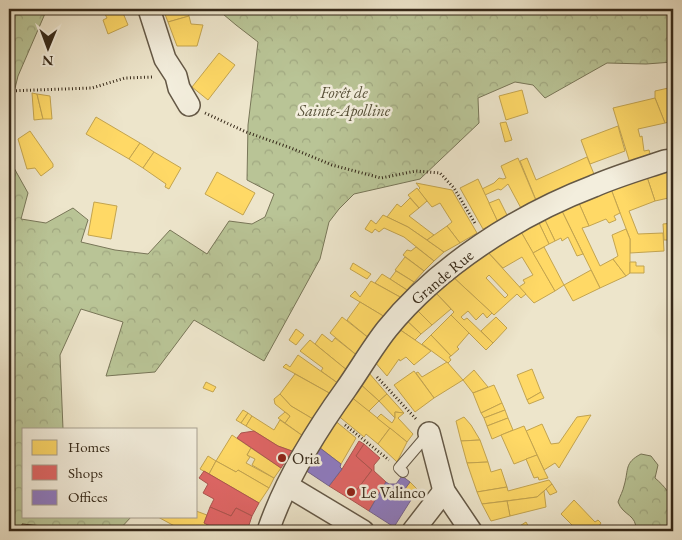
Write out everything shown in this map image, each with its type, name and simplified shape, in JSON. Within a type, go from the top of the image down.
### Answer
[{"type":"street","points":[[149,9],[165,59],[176,76],[179,88],[189,105]]},
{"type":"street","name":"Grande Rue","points":[[268,531],[293,474],[329,413],[386,330],[410,304],[485,241],[536,213],[593,186],[665,161],[673,160]]},
{"type":"street","points":[[429,433],[444,491],[471,531]]},
{"type":"street","points":[[288,486],[363,531]]},
{"type":"street","points":[[413,531],[444,491]]},
{"type":"lane","points":[[401,470],[429,433]]},
{"type":"path","points":[[9,91],[92,88],[125,78],[176,76]]},
{"type":"path","points":[[189,105],[246,132],[332,165],[381,178],[416,171],[440,173],[454,188],[485,241]]},
{"type":"path","points":[[364,363],[429,433]]},
{"type":"path","points":[[329,413],[401,470]]},
{"type":"green space","points":[[9,9],[47,9],[18,76],[9,113]]},
{"type":"green space","name":"Forêt de Sainte-Apolline","points":[[217,9],[673,9],[673,62],[646,64],[607,63],[545,98],[533,85],[515,82],[478,98],[479,123],[420,179],[354,194],[339,209],[329,222],[320,259],[264,361],[194,320],[155,372],[106,376],[123,322],[81,309],[60,355],[63,428],[22,428],[22,518],[130,518],[118,531],[9,531],[9,159],[28,193],[21,219],[46,223],[73,208],[88,220],[81,242],[115,250],[148,254],[170,230],[207,254],[229,221],[252,224],[265,217],[274,194],[247,180],[248,125],[258,42]]},
{"type":"green space","points":[[641,454],[651,456],[658,465],[655,478],[667,490],[670,496],[673,531],[636,531],[636,525],[632,518],[620,507],[618,502],[624,488],[629,464]]},
{"type":"building: Homes","points":[[98,9],[126,9],[127,11],[123,13],[128,25],[108,34],[103,20],[107,18],[103,10],[99,12]]},
{"type":"building: Homes","points":[[163,9],[186,9],[189,16],[168,22]]},
{"type":"building: Homes","points":[[189,16],[191,24],[203,25],[197,46],[177,46],[168,22]]},
{"type":"building: Homes","points":[[219,53],[235,65],[208,100],[192,87]]},
{"type":"building: Homes","points":[[673,87],[673,121],[665,123],[655,98],[655,91]]},
{"type":"building: Homes","points":[[522,90],[528,113],[506,120],[499,96]]},
{"type":"building: Homes","points":[[32,93],[37,94],[43,119],[34,120]]},
{"type":"building: Homes","points":[[37,94],[50,96],[52,119],[43,119]]},
{"type":"building: Homes","points":[[655,98],[665,123],[638,129],[640,137],[642,136],[644,151],[649,150],[651,157],[630,163],[613,108]]},
{"type":"building: Homes","points":[[96,117],[140,143],[129,159],[86,134]]},
{"type":"building: Homes","points":[[506,122],[512,140],[505,142],[500,123]]},
{"type":"building: Homes","points":[[618,126],[625,151],[590,164],[581,140]]},
{"type":"building: Homes","points":[[30,131],[53,164],[53,167],[41,176],[35,168],[27,169],[18,139]]},
{"type":"building: Homes","points":[[140,143],[154,152],[143,168],[129,159]]},
{"type":"building: Homes","points":[[154,152],[181,168],[169,189],[165,187],[166,184],[143,168]]},
{"type":"building: Homes","points":[[587,157],[596,179],[538,205],[520,161],[527,158],[536,180]]},
{"type":"building: Homes","points":[[518,158],[537,203],[522,210],[508,184],[501,190],[498,189],[485,195],[482,189],[499,178],[506,178],[501,166]]},
{"type":"building: Homes","points":[[673,171],[673,197],[655,201],[647,177]]},
{"type":"building: Homes","points":[[217,172],[255,193],[243,215],[205,194]]},
{"type":"building: Homes","points":[[647,177],[655,201],[629,211],[638,234],[663,233],[664,251],[630,253],[630,239],[611,189]]},
{"type":"building: Homes","points":[[478,179],[498,222],[483,229],[460,188]]},
{"type":"building: Homes","points":[[416,183],[452,190],[477,233],[460,243],[447,226],[452,222],[440,203],[432,207],[418,190],[420,188]]},
{"type":"building: Homes","points":[[417,188],[427,201],[419,208],[408,195]]},
{"type":"building: Homes","points":[[611,189],[620,213],[614,216],[616,220],[609,223],[606,219],[589,226],[578,201]]},
{"type":"building: Homes","points":[[410,198],[419,208],[409,216],[434,235],[427,240],[408,227],[387,217],[397,204],[401,207]]},
{"type":"building: Homes","points":[[499,199],[508,217],[498,222],[489,203]]},
{"type":"building: Homes","points":[[578,201],[589,226],[582,228],[600,266],[613,259],[626,276],[600,288],[561,209]]},
{"type":"building: Homes","points":[[94,202],[117,206],[111,239],[88,235]]},
{"type":"building: Homes","points":[[561,209],[583,254],[577,256],[568,237],[562,241],[561,238],[555,241],[544,218]]},
{"type":"building: Homes","points":[[383,215],[408,227],[444,252],[434,261],[404,237],[384,228],[379,232],[375,229],[372,233],[365,229],[371,220],[376,224]]},
{"type":"building: Homes","points":[[544,218],[555,241],[549,244],[538,221]]},
{"type":"building: Homes","points":[[538,221],[549,244],[533,253],[520,230]]},
{"type":"building: Homes","points":[[673,223],[673,240],[664,240],[663,224]]},
{"type":"building: Homes","points":[[447,226],[460,243],[444,252],[427,240]]},
{"type":"building: Homes","points":[[626,229],[630,239],[630,273],[626,276],[613,259],[618,256],[612,235]]},
{"type":"building: Homes","points":[[520,230],[555,291],[534,303],[519,287],[525,283],[523,280],[533,275],[522,257],[503,268],[484,248]]},
{"type":"building: Homes","points":[[416,247],[434,261],[424,271],[403,255],[407,250],[411,251]]},
{"type":"building: Homes","points":[[544,247],[564,285],[555,291],[533,253]]},
{"type":"building: Homes","points":[[484,248],[526,294],[521,298],[517,294],[494,315],[452,276]],"holes":[[[489,275],[508,295],[505,298],[486,278]]]},
{"type":"building: Homes","points":[[405,257],[424,271],[414,282],[395,270]]},
{"type":"building: Homes","points":[[630,262],[636,262],[636,266],[644,266],[644,273],[630,273]]},
{"type":"building: Homes","points":[[353,263],[371,274],[367,279],[350,269]]},
{"type":"building: Homes","points":[[591,270],[600,288],[573,301],[564,285]]},
{"type":"building: Homes","points":[[396,271],[414,282],[407,290],[390,279]]},
{"type":"building: Homes","points":[[382,274],[407,290],[400,297],[375,283]]},
{"type":"building: Homes","points":[[452,276],[492,313],[487,318],[483,313],[476,320],[468,311],[461,317],[464,320],[467,318],[493,343],[486,350],[451,315],[454,312],[435,292]]},
{"type":"building: Homes","points":[[371,281],[400,297],[385,317],[350,296],[355,291],[360,297]]},
{"type":"building: Homes","points":[[435,292],[451,309],[432,325],[416,309]]},
{"type":"building: Homes","points":[[360,302],[385,317],[370,339],[347,320]]},
{"type":"building: Homes","points":[[416,309],[432,325],[421,334],[405,319]]},
{"type":"building: Homes","points":[[451,315],[469,333],[457,347],[459,349],[451,356],[431,335]]},
{"type":"building: Homes","points":[[342,317],[370,339],[359,357],[330,333]]},
{"type":"building: Homes","points":[[496,317],[507,328],[493,343],[481,331]]},
{"type":"building: Homes","points":[[405,319],[421,334],[415,340],[396,327]]},
{"type":"building: Homes","points":[[396,327],[431,351],[414,365],[406,357],[400,361],[399,359],[387,376],[374,361]]},
{"type":"building: Homes","points":[[296,329],[304,335],[296,345],[289,340]]},
{"type":"building: Homes","points":[[322,334],[332,342],[335,338],[359,357],[348,371],[315,344]]},
{"type":"building: Homes","points":[[431,335],[451,356],[449,357],[451,360],[448,363],[422,344]]},
{"type":"building: Homes","points":[[310,340],[348,371],[339,384],[321,371],[323,368],[300,351]]},
{"type":"building: Homes","points":[[298,355],[339,384],[331,394],[283,367],[286,364],[290,367]]},
{"type":"building: Homes","points":[[447,362],[463,380],[434,398],[416,373],[418,372],[422,377]]},
{"type":"building: Homes","points":[[532,369],[541,392],[527,400],[517,375]]},
{"type":"building: Homes","points":[[474,370],[488,387],[473,393],[463,380]]},
{"type":"building: Homes","points":[[414,371],[434,398],[415,412],[394,385]]},
{"type":"building: Homes","points":[[369,373],[387,394],[379,401],[359,383]]},
{"type":"building: Homes","points":[[295,374],[331,394],[313,419],[291,406],[280,394]]},
{"type":"building: Homes","points":[[206,382],[216,387],[213,392],[203,388]]},
{"type":"building: Homes","points":[[359,383],[379,401],[368,412],[350,396]]},
{"type":"building: Homes","points":[[494,385],[502,403],[481,413],[473,393]]},
{"type":"building: Homes","points":[[541,392],[544,398],[529,404],[527,400]]},
{"type":"building: Homes","points":[[280,394],[291,406],[313,419],[303,436],[285,423],[290,416],[275,404],[274,399]]},
{"type":"building: Homes","points":[[387,394],[404,413],[395,412],[395,418],[379,401]]},
{"type":"building: Homes","points":[[350,396],[390,428],[378,444],[366,434],[364,437],[336,414]]},
{"type":"building: Homes","points":[[502,403],[505,410],[484,418],[481,413]]},
{"type":"building: Homes","points":[[243,410],[248,413],[241,423],[236,420]]},
{"type":"building: Homes","points":[[505,410],[508,418],[487,426],[484,418]]},
{"type":"building: Homes","points":[[285,412],[290,416],[285,423],[278,418]]},
{"type":"building: Homes","points":[[395,412],[404,413],[398,418],[413,434],[407,442],[377,418],[381,414],[392,423],[395,418]]},
{"type":"building: Homes","points":[[248,413],[252,416],[246,426],[241,423]]},
{"type":"building: Homes","points":[[591,415],[559,468],[555,463],[544,470],[526,431],[542,424],[551,444],[559,443],[577,417]]},
{"type":"building: Homes","points":[[252,416],[274,430],[280,420],[303,436],[292,451],[278,446],[246,426]]},
{"type":"building: Homes","points":[[464,417],[480,440],[461,441],[456,421]]},
{"type":"building: Homes","points":[[508,418],[513,430],[492,439],[487,426]]},
{"type":"building: Homes","points":[[333,419],[356,438],[341,464],[315,444]]},
{"type":"building: Homes","points":[[524,426],[537,455],[514,464],[501,435]]},
{"type":"building: Homes","points":[[390,428],[407,442],[397,462],[378,444]]},
{"type":"building: Homes","points":[[232,435],[251,448],[247,455],[250,457],[246,463],[274,478],[269,488],[238,470],[236,472],[216,461]]},
{"type":"building: Homes","points":[[480,440],[488,462],[467,463],[461,441]]},
{"type":"building: Homes","points":[[251,448],[281,468],[274,478],[252,465],[255,459],[247,455]]},
{"type":"building: Homes","points":[[537,455],[548,478],[539,480],[538,477],[534,478],[526,459]]},
{"type":"building: Homes","points":[[208,456],[216,461],[209,474],[200,469]]},
{"type":"building: Homes","points":[[216,461],[236,472],[238,470],[269,488],[259,503],[209,474]]},
{"type":"building: Homes","points":[[488,462],[491,472],[501,469],[507,487],[477,492],[467,463]]},
{"type":"building: Homes","points":[[549,480],[552,484],[537,497],[482,504],[477,492],[507,487],[508,491]]},
{"type":"building: Homes","points":[[410,482],[418,490],[411,500],[402,493]]},
{"type":"building: Homes","points":[[552,484],[557,492],[550,495],[546,489]]},
{"type":"building: Homes","points":[[544,491],[546,507],[510,516],[507,501],[537,497]]},
{"type":"building: Homes","points":[[574,500],[595,522],[598,520],[601,523],[599,526],[605,531],[578,531],[561,514]]},
{"type":"building: Homes","points":[[507,501],[510,516],[491,521],[482,504]]},
{"type":"building: Homes","points":[[198,512],[207,515],[204,523],[207,524],[204,531],[198,528],[197,531],[179,531],[180,529],[160,518],[198,518]]},
{"type":"building: Homes","points":[[526,522],[531,531],[512,531]]},
{"type":"building: Shops","points":[[254,431],[278,446],[292,451],[281,468],[237,438],[241,433]]},
{"type":"building: Shops","points":[[359,441],[364,444],[356,456],[372,470],[350,499],[329,486]]},
{"type":"building: Shops","points":[[364,444],[380,458],[374,465],[374,471],[386,482],[369,511],[350,499],[372,470],[356,456]]},
{"type":"building: Shops","points":[[204,471],[259,503],[252,516],[236,508],[231,516],[210,507],[214,499],[203,493],[208,484],[199,478]]},
{"type":"building: Shops","points":[[210,507],[231,516],[236,508],[252,516],[247,531],[220,531],[204,523]]},
{"type":"building: Offices","points":[[320,448],[341,464],[340,467],[342,469],[329,486],[305,470]]},
{"type":"building: Offices","points":[[402,476],[410,482],[402,493],[411,500],[394,527],[369,511],[386,482],[396,484]]},
{"type":"building: Other","points":[[22,524],[43,526],[42,531],[22,531]]},
{"type":"place","name":"Oria","points":[[282,458]]},
{"type":"place","name":"Le Valinco","points":[[351,492]]}]
